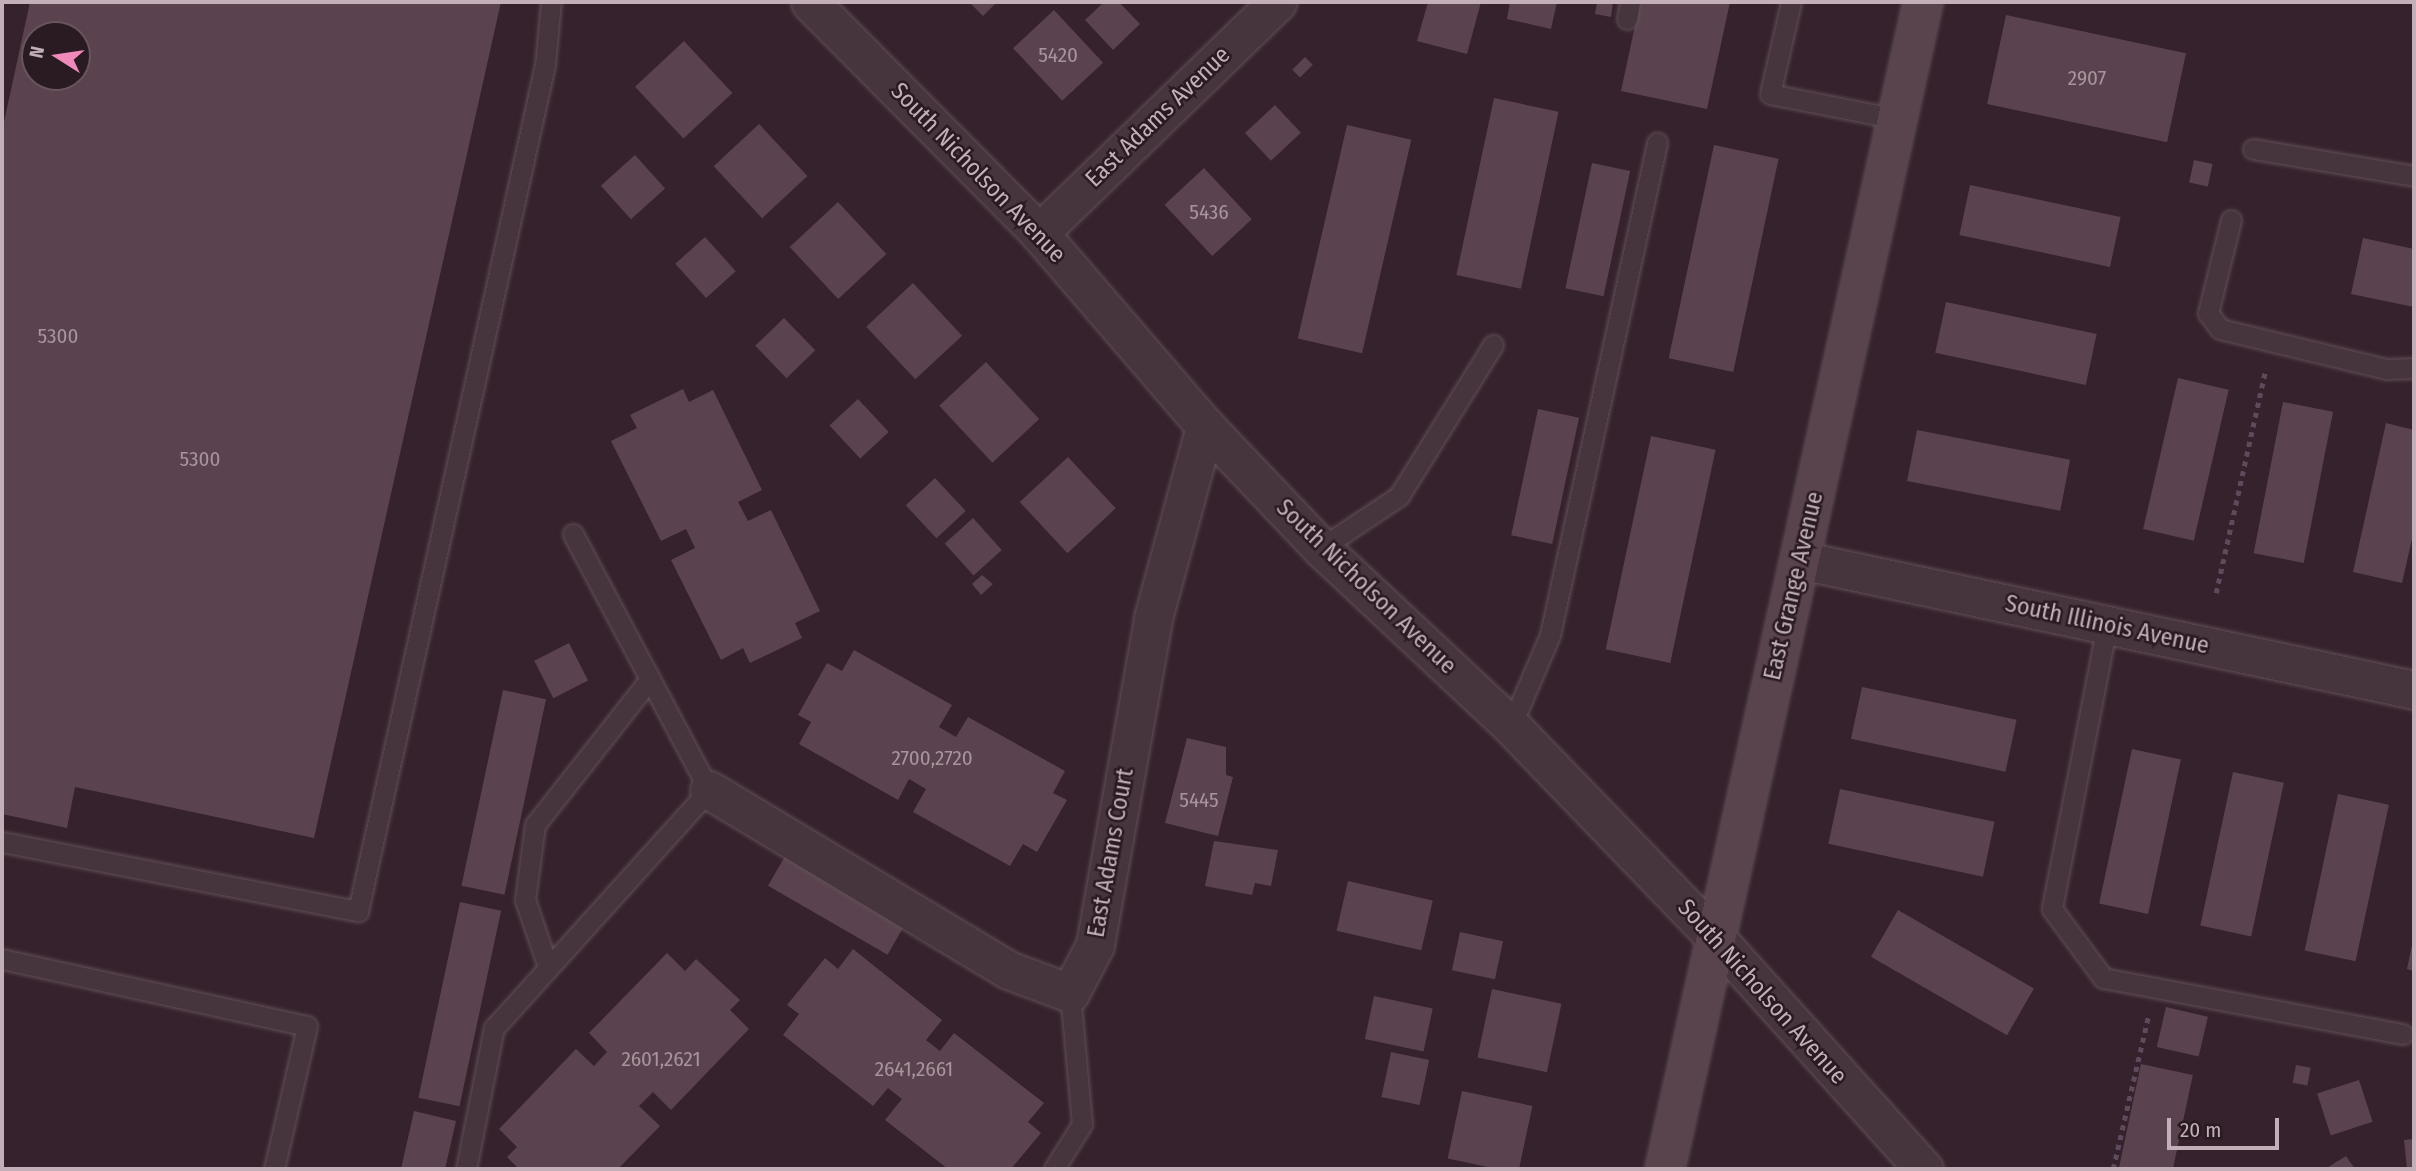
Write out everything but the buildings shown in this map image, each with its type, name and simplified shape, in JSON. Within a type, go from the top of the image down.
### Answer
[{"type":"street","name":"South Nicholson Avenue","points":[[810,2],[1040,233],[1205,426],[1321,548],[1511,726],[1714,936],[1924,1169]]},
{"type":"street","name":"East Adams Avenue","points":[[1040,233],[1277,2]]},
{"type":"street","name":"East Grange Avenue","points":[[1665,1169],[1714,936],[1923,2]]},
{"type":"street","name":"East Adams Court","points":[[1070,993],[1095,945],[1153,618],[1205,426]]},
{"type":"street","name":"South Illinois Avenue","points":[[1800,560],[2414,690]]},
{"type":"street","points":[[709,790],[1009,970],[1070,993]]},
{"type":"lane","points":[[2,842],[358,911],[545,65],[551,2]]},
{"type":"lane","points":[[1791,2],[1770,94],[1898,119]]},
{"type":"lane","points":[[1511,726],[1550,635],[1657,144]]},
{"type":"lane","points":[[2253,149],[2414,176]]},
{"type":"lane","points":[[2231,220],[2208,313],[2220,330],[2387,369],[2414,368]]},
{"type":"lane","points":[[1321,548],[1399,496],[1493,345]]},
{"type":"lane","points":[[466,1169],[494,1028],[709,790],[573,534]]},
{"type":"lane","points":[[2107,625],[2052,909],[2103,978],[2403,1034]]},
{"type":"lane","points":[[548,967],[525,900],[535,825],[650,679]]},
{"type":"lane","points":[[2,959],[307,1026],[274,1169]]},
{"type":"lane","points":[[1055,1169],[1082,1124],[1070,993]]},
{"type":"path","points":[[2216,593],[2272,341]]},
{"type":"path","points":[[2113,1169],[2155,987]]}]
